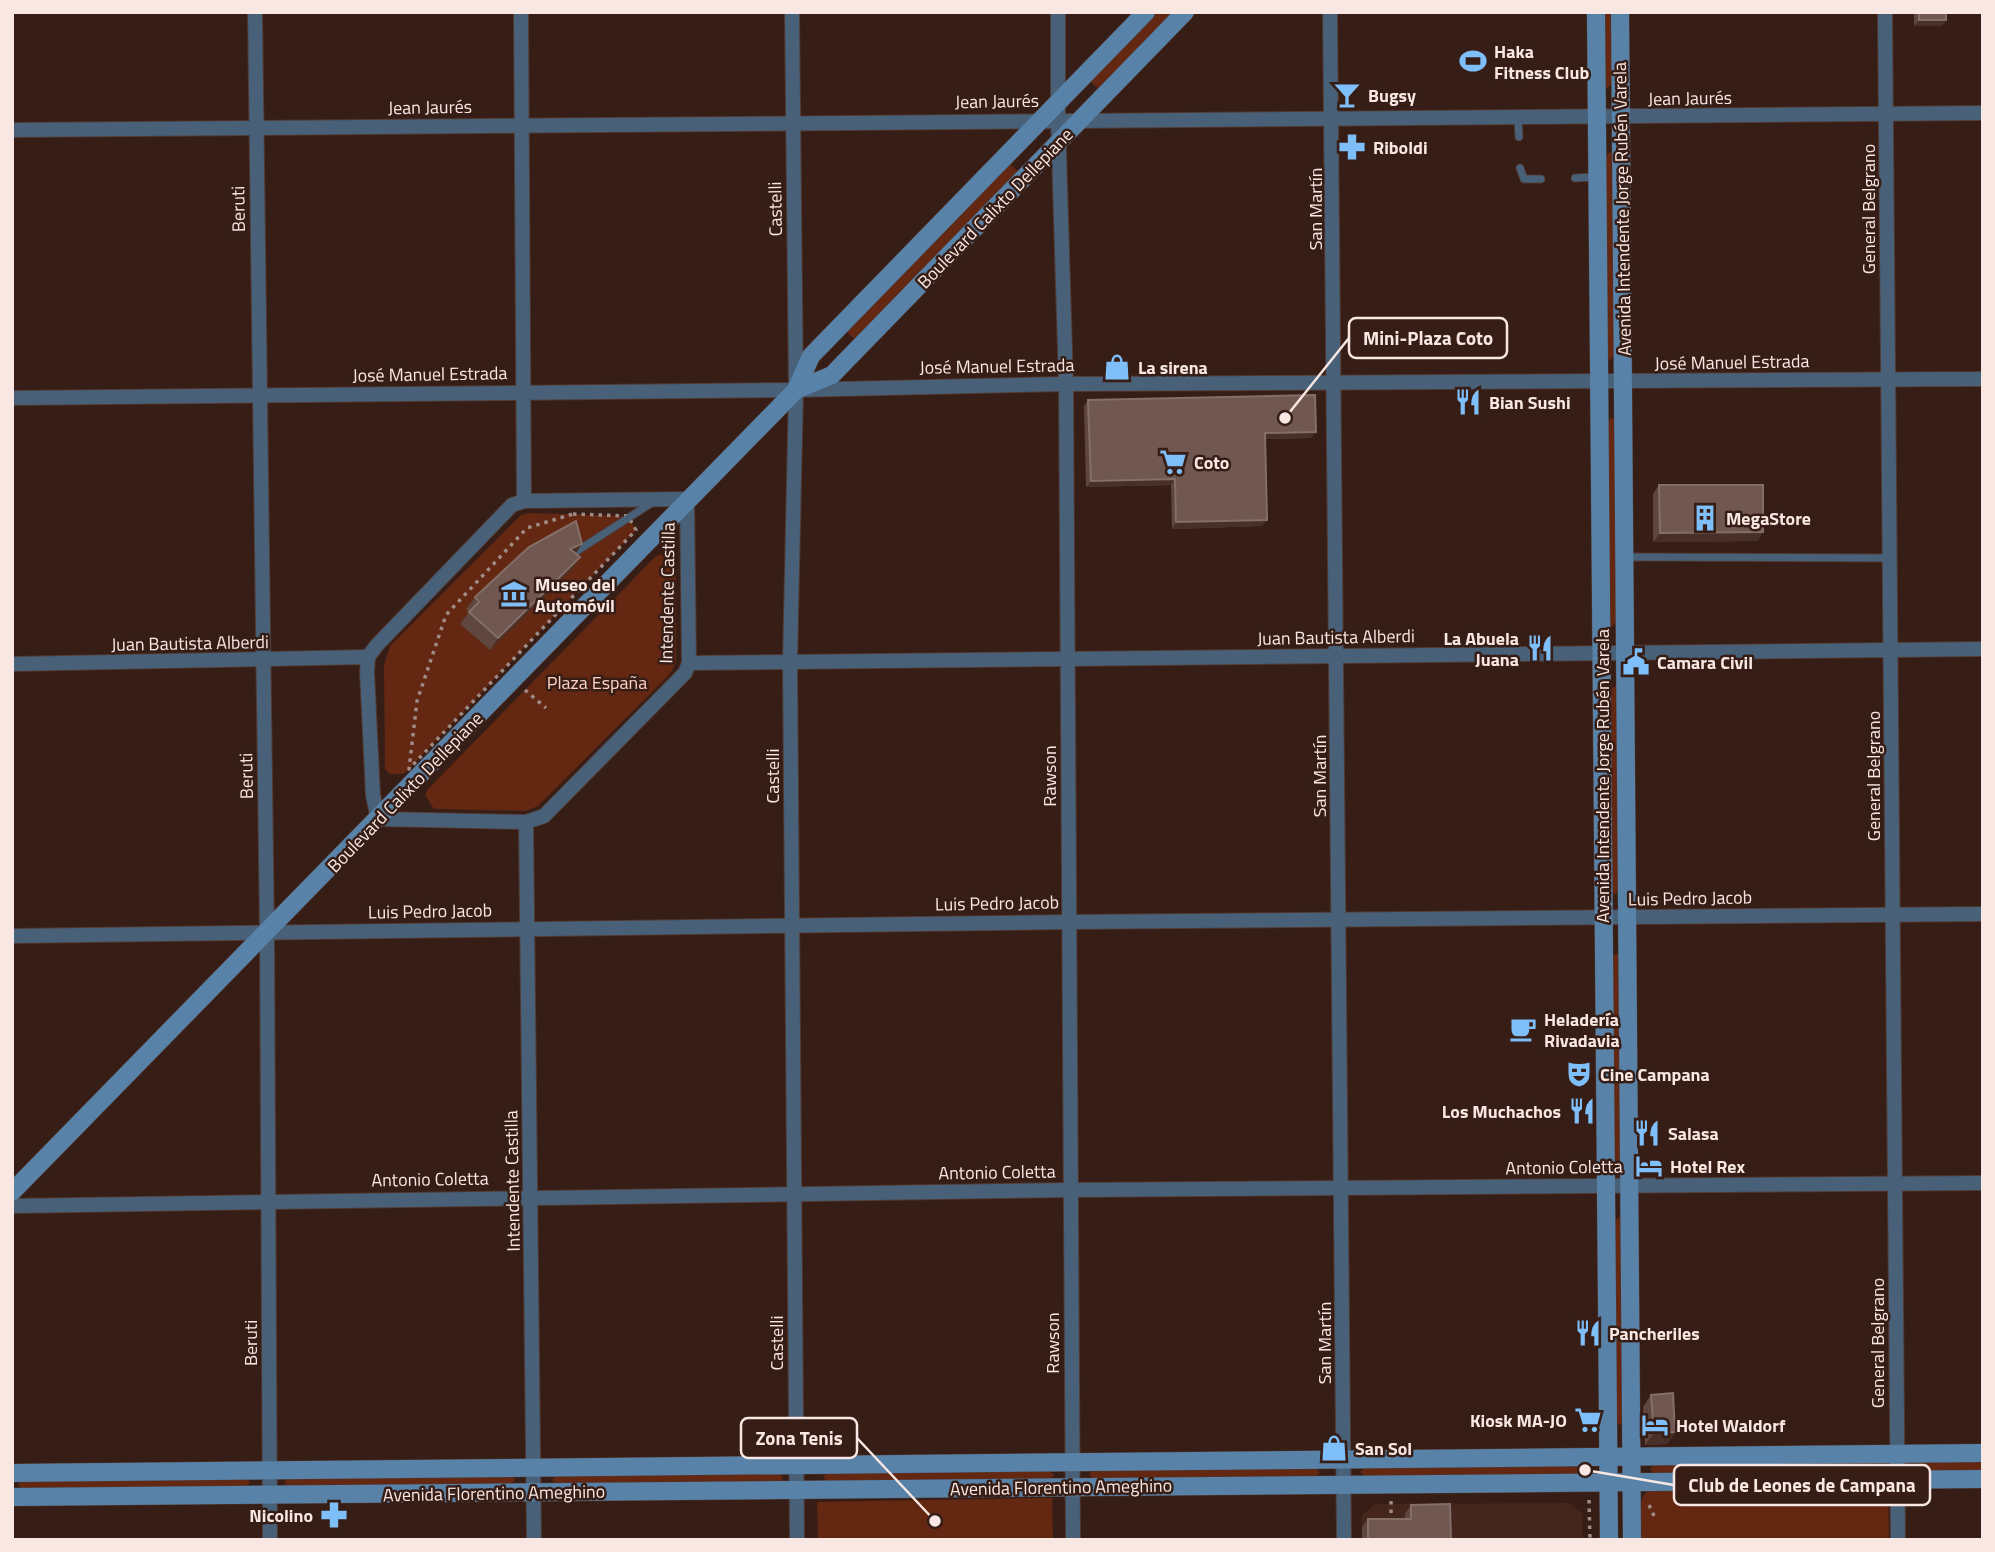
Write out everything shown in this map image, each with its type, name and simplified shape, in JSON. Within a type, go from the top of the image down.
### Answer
[{"type":"main road","name":"Boulevard Calixto Dellepiane","points":[[12,1192],[267,935],[687,499],[796,390],[811,356],[1053,114],[1146,12]]},
{"type":"main road","name":"Boulevard Calixto Dellepiane","points":[[796,390],[832,375],[1185,12]]},
{"type":"main road","name":"Avenida Intendente Jorge Rubén Varela","points":[[1596,12],[1609,1540]]},
{"type":"main road","name":"Avenida Intendente Jorge Rubén Varela","points":[[1620,12],[1632,1540]]},
{"type":"main road","name":"Avenida Florentino Ameghino","points":[[12,1473],[1983,1453]]},
{"type":"main road","name":"Avenida Florentino Ameghino","points":[[12,1497],[1983,1479]]},
{"type":"street","name":"Beruti","points":[[255,12],[267,935],[270,1540]]},
{"type":"street","points":[[521,12],[522,508],[512,505],[369,657],[373,796],[378,819],[526,822]]},
{"type":"street","name":"Castelli","points":[[792,12],[796,390],[790,662],[797,1540]]},
{"type":"street","name":"Rawson","points":[[1058,12],[1053,114],[1059,142],[1066,384],[1073,1540]]},
{"type":"street","name":"San Martín","points":[[1330,12],[1345,1540]]},
{"type":"street","name":"General Belgrano","points":[[1885,12],[1898,1540]]},
{"type":"street","name":"Jean Jaurés","points":[[12,130],[793,122],[1053,114],[1080,120],[1333,122],[1983,113]]},
{"type":"street","name":"José Manuel Estrada","points":[[12,398],[796,390],[1066,384],[1983,379]]},
{"type":"street","name":"Intendente Castilla","points":[[522,508],[687,499],[689,663],[685,673],[544,816],[526,822],[534,1540]]},
{"type":"street","name":"Juan Bautista Alberdi","points":[[689,663],[1983,649]]},
{"type":"street","name":"Juan Bautista Alberdi","points":[[12,664],[263,662],[369,657]]},
{"type":"street","name":"Luis Pedro Jacob","points":[[12,936],[267,935],[792,925],[1983,914]]},
{"type":"street","name":"Antonio Coletta","points":[[12,1206],[1071,1190],[1983,1183]]},
{"type":"lane","points":[[1518,119],[1519,137]]},
{"type":"lane","points":[[1520,168],[1524,179],[1541,178]]},
{"type":"lane","points":[[1575,178],[1597,177]]},
{"type":"lane","points":[[577,551],[656,500]]},
{"type":"lane","points":[[1625,557],[1890,558]]},
{"type":"path","points":[[522,508],[527,528]]},
{"type":"path","points":[[409,769],[417,701],[446,615],[527,528],[573,514]]},
{"type":"path","points":[[531,684],[525,690],[546,708]]},
{"type":"path","points":[[1390,1484],[1391,1527]]},
{"type":"shaded area","points":[[1570,1503],[1582,1514],[1583,1540],[1362,1540],[1362,1515],[1375,1504]]},
{"type":"green space","points":[[1158,12],[1175,12],[1100,90],[1090,81]]},
{"type":"green space","points":[[1603,12],[1612,12],[1612,84],[1607,88],[1604,87]]},
{"type":"green space","points":[[1610,152],[1613,153],[1614,355],[1610,360],[1607,358],[1605,157]]},
{"type":"green space","points":[[1010,164],[1020,173],[856,341],[847,332]]},
{"type":"green space","points":[[1615,419],[1617,621],[1612,626],[1609,624],[1607,422]]},
{"type":"green space","name":"Plaza España","points":[[521,515],[628,516],[636,530],[409,769],[403,774],[390,774],[385,769],[384,665],[390,646]]},
{"type":"green space","name":"Plaza España","points":[[663,554],[676,563],[676,662],[670,674],[538,806],[526,811],[434,809],[425,795],[428,789],[656,556]]},
{"type":"green space","points":[[1615,686],[1619,890],[1615,894],[1612,893],[1610,691]]},
{"type":"green space","points":[[1620,954],[1620,1159],[1617,1161],[1614,1159],[1612,957]]},
{"type":"green space","points":[[1619,1217],[1622,1218],[1623,1423],[1620,1425],[1617,1423],[1615,1222]]},
{"type":"green space","points":[[1921,1462],[1983,1462],[1983,1470],[1921,1471],[1916,1467]]},
{"type":"green space","points":[[1877,1463],[1881,1467],[1877,1472],[1654,1474],[1650,1469],[1654,1465]]},
{"type":"green space","points":[[1587,1465],[1592,1470],[1587,1474],[1365,1476],[1360,1472],[1365,1467]]},
{"type":"green space","points":[[1316,1468],[1320,1473],[1316,1477],[1094,1479],[1089,1475],[1094,1470]]},
{"type":"green space","points":[[1050,1471],[1054,1475],[1050,1479],[827,1481],[823,1477],[827,1473]]},
{"type":"green space","points":[[779,1473],[783,1478],[779,1482],[556,1484],[552,1480],[556,1476]]},
{"type":"green space","points":[[511,1475],[515,1480],[511,1484],[289,1487],[284,1482],[288,1478]]},
{"type":"green space","points":[[248,1479],[250,1483],[245,1487],[23,1489],[18,1485],[23,1480]]},
{"type":"green space","points":[[1877,1486],[1888,1496],[1889,1540],[1639,1540],[1640,1505],[1651,1488]]},
{"type":"green space","points":[[1052,1498],[1053,1540],[818,1540],[817,1502]]},
{"type":"building","points":[[1919,12],[1946,12],[1946,20],[1919,20]]},
{"type":"building","name":"Coto","points":[[1315,395],[1316,432],[1265,433],[1267,520],[1176,522],[1175,479],[1091,481],[1088,400]]},
{"type":"building","name":"MegaStore","points":[[1659,485],[1763,485],[1763,532],[1660,533]]},
{"type":"building","name":"Museo del Automóvil","points":[[576,521],[582,544],[570,549],[580,557],[498,638],[469,612],[479,602],[475,597],[529,547]]},
{"type":"building","points":[[1673,1393],[1675,1432],[1654,1433],[1651,1395]]},
{"type":"building","points":[[1450,1504],[1451,1540],[1368,1540],[1368,1519],[1411,1519],[1411,1505]]},
{"type":"place","name":"Haka Fitness Club","points":[[1473,61]]},
{"type":"place","name":"Bugsy","points":[[1347,95]]},
{"type":"place","name":"Riboldi","points":[[1352,147]]},
{"type":"place","name":"La sirena","points":[[1117,367]]},
{"type":"place","name":"Bian Sushi","points":[[1468,402]]},
{"type":"place","name":"Mini-Plaza Coto","points":[[1285,418]]},
{"type":"place","name":"Coto","points":[[1173,462]]},
{"type":"place","name":"MegaStore","points":[[1705,518]]},
{"type":"place","name":"Museo del Automóvil","points":[[514,594]]},
{"type":"place","name":"La Abuela Juana","points":[[1540,648]]},
{"type":"place","name":"Camara Civil","points":[[1636,662]]},
{"type":"place","name":"Heladería Rivadavia","points":[[1523,1029]]},
{"type":"place","name":"Cine Campana","points":[[1579,1074]]},
{"type":"place","name":"Los Muchachos","points":[[1582,1111]]},
{"type":"place","name":"Salasa","points":[[1647,1133]]},
{"type":"place","name":"Hotel Rex","points":[[1649,1166]]},
{"type":"place","name":"Pancheriles","points":[[1588,1333]]},
{"type":"place","name":"Kiosk MA-JO","points":[[1588,1420]]},
{"type":"place","name":"Hotel Waldorf","points":[[1655,1425]]},
{"type":"place","name":"San Sol","points":[[1334,1448]]},
{"type":"place","name":"Club de Leones de Campana","points":[[1585,1470]]},
{"type":"place","name":"Nicolino","points":[[334,1515]]},
{"type":"place","name":"Zona Tenis","points":[[935,1521]]}]
